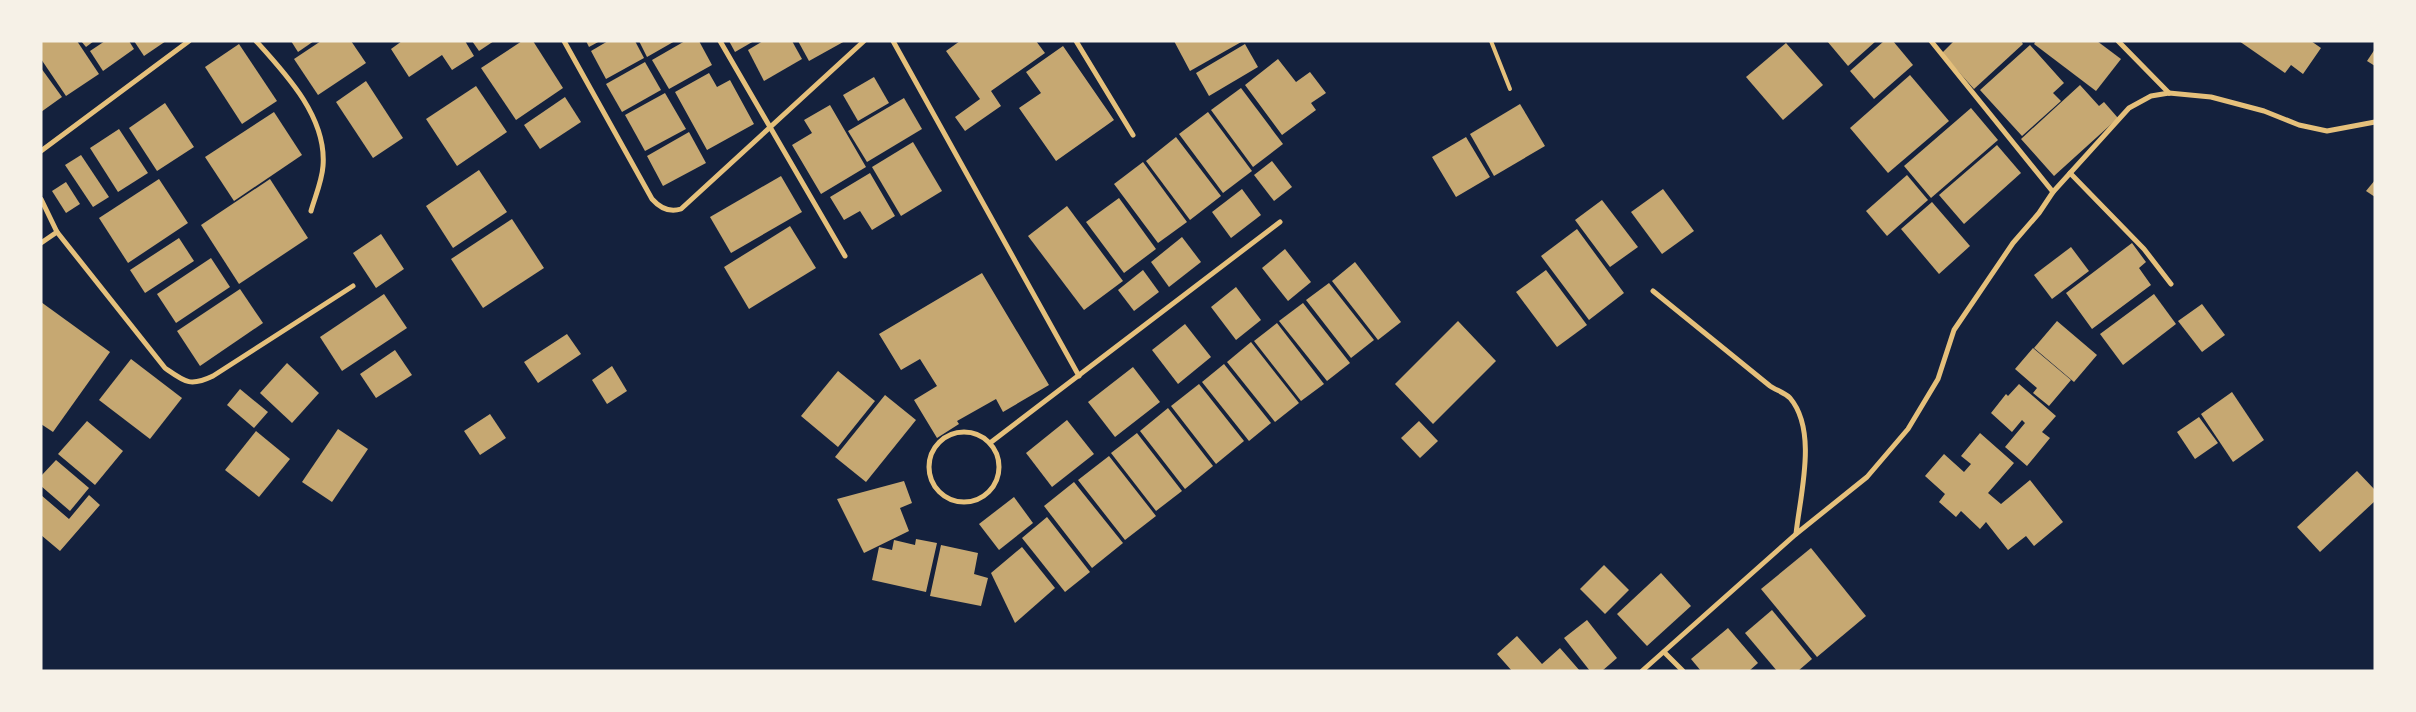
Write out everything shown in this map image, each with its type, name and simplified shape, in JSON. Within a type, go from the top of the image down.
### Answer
[{"type":"street","points":[[41,151],[190,41]]},
{"type":"street","points":[[256,41],[280,67],[318,126],[322,145],[323,167],[311,211]]},
{"type":"street","points":[[564,41],[652,199],[659,206],[674,212],[681,209],[864,41]]},
{"type":"street","points":[[720,41],[845,256]]},
{"type":"street","points":[[893,41],[1079,376]]},
{"type":"street","points":[[1076,41],[1133,135]]},
{"type":"street","points":[[1931,41],[2053,192]]},
{"type":"street","points":[[2118,41],[2169,93]]},
{"type":"street","points":[[1642,671],[1796,534],[1867,477],[1908,429],[1938,379],[1954,330],[2013,243],[2039,213],[2053,192],[2130,108],[2151,96],[2169,93],[2210,97],[2264,111],[2299,125],[2327,131],[2375,122]]},
{"type":"street","points":[[2070,173],[2144,249],[2171,284]]},
{"type":"street","points":[[41,199],[57,232],[165,368],[182,380],[198,383],[214,376],[353,286]]},
{"type":"street","points":[[990,443],[1280,222]]},
{"type":"street","points":[[41,243],[57,232]]},
{"type":"street","points":[[1653,291],[1770,386],[1789,398],[1801,418],[1806,441],[1796,534]]},
{"type":"street","points":[[974,432],[990,443],[999,461],[997,481],[984,496],[965,503],[946,498],[932,482],[930,473],[929,463],[937,444],[954,433],[974,432]]},
{"type":"street","points":[[1664,652],[1683,671]]},
{"type":"lane","points":[[1491,41],[1510,89]]},
{"type":"building","points":[[41,41],[77,41],[99,74],[66,96],[41,59]]},
{"type":"building","points":[[81,41],[94,41],[86,47]]},
{"type":"building","points":[[105,41],[129,41],[134,49],[103,71],[90,51]]},
{"type":"building","points":[[134,41],[166,41],[144,56]]},
{"type":"building","points":[[291,41],[314,41],[298,52]]},
{"type":"building","points":[[321,41],[351,41],[366,63],[318,95],[294,59]]},
{"type":"building","points":[[402,41],[465,41],[474,56],[452,70],[442,55],[409,77],[391,49]]},
{"type":"building","points":[[472,41],[494,41],[479,51]]},
{"type":"building","points":[[522,41],[533,41],[563,88],[516,120],[481,68]]},
{"type":"building","points":[[586,41],[600,41],[589,47]]},
{"type":"building","points":[[608,41],[635,41],[644,58],[606,79],[591,51]]},
{"type":"building","points":[[639,41],[675,41],[647,57]]},
{"type":"building","points":[[685,41],[699,41],[712,65],[669,89],[652,60]]},
{"type":"building","points":[[729,41],[754,41],[735,52]]},
{"type":"building","points":[[763,41],[792,41],[802,59],[764,81],[748,50]]},
{"type":"building","points":[[798,41],[845,41],[809,61]]},
{"type":"building","points":[[960,41],[1036,41],[1045,53],[991,91],[1001,106],[965,131],[955,117],[980,99],[946,51]]},
{"type":"building","points":[[1174,41],[1243,41],[1190,71]]},
{"type":"building","points":[[1827,41],[1876,41],[1848,66]]},
{"type":"building","points":[[1884,41],[1893,41],[1913,65],[1874,99],[1850,71]]},
{"type":"building","points":[[1954,41],[2021,41],[2023,44],[1974,89],[1942,53]]},
{"type":"building","points":[[2036,41],[2097,41],[2121,59],[2096,91],[2034,44]]},
{"type":"building","points":[[2239,41],[2311,41],[2321,48],[2303,74],[2291,65],[2285,73]]},
{"type":"building","points":[[1786,43],[1823,85],[1783,120],[1746,77]]},
{"type":"building","points":[[239,44],[277,101],[242,124],[205,67]]},
{"type":"building","points":[[1245,44],[1258,67],[1209,96],[1196,73]]},
{"type":"building","points":[[2030,45],[2064,83],[2053,93],[2061,101],[2022,136],[1980,90]]},
{"type":"building","points":[[1063,46],[1114,120],[1056,161],[1019,108],[1041,93],[1026,72]]},
{"type":"building","points":[[2375,49],[2375,66],[2367,61]]},
{"type":"building","points":[[1278,59],[1296,82],[1310,72],[1326,93],[1311,103],[1316,110],[1282,135],[1245,85]]},
{"type":"building","points":[[645,62],[661,90],[622,112],[606,84]]},
{"type":"building","points":[[41,68],[62,97],[41,112]]},
{"type":"building","points":[[709,73],[717,87],[730,80],[754,124],[707,150],[675,92]]},
{"type":"building","points":[[1910,75],[1949,121],[1888,173],[1850,128]]},
{"type":"building","points":[[874,77],[889,103],[858,121],[843,95]]},
{"type":"building","points":[[366,81],[403,138],[373,158],[336,102]]},
{"type":"building","points":[[2080,85],[2099,106],[2104,102],[2118,118],[2054,176],[2021,139]]},
{"type":"building","points":[[476,86],[507,132],[457,166],[426,119]]},
{"type":"building","points":[[1241,88],[1283,144],[1253,167],[1211,110]]},
{"type":"building","points":[[665,93],[686,129],[645,151],[625,115]]},
{"type":"building","points":[[565,97],[581,122],[540,149],[524,125]]},
{"type":"building","points":[[904,98],[922,129],[867,162],[848,131]]},
{"type":"building","points":[[165,103],[194,147],[157,171],[129,128]]},
{"type":"building","points":[[1520,104],[1545,146],[1494,176],[1470,134]]},
{"type":"building","points":[[830,105],[866,167],[821,194],[792,145],[812,133],[804,120]]},
{"type":"building","points":[[1971,108],[1998,140],[1931,198],[1904,166]]},
{"type":"building","points":[[274,112],[302,155],[234,201],[205,157]]},
{"type":"building","points":[[1208,112],[1252,171],[1223,193],[1179,134]]},
{"type":"building","points":[[119,129],[148,173],[118,192],[90,148]]},
{"type":"building","points":[[689,132],[706,163],[663,186],[647,156]]},
{"type":"building","points":[[1176,137],[1221,196],[1190,220],[1146,161]]},
{"type":"building","points":[[1466,137],[1490,177],[1456,197],[1432,157]]},
{"type":"building","points":[[913,142],[942,191],[901,216],[872,167]]},
{"type":"building","points":[[1997,145],[2021,173],[1964,224],[1939,195]]},
{"type":"building","points":[[81,155],[109,197],[93,207],[65,165]]},
{"type":"building","points":[[1272,161],[1292,187],[1274,201],[1254,175]]},
{"type":"building","points":[[1143,162],[1187,222],[1158,243],[1114,184]]},
{"type":"building","points":[[479,170],[507,212],[453,248],[426,206]]},
{"type":"building","points":[[870,173],[895,216],[872,230],[860,211],[844,220],[830,197]]},
{"type":"building","points":[[1907,175],[1928,200],[1887,236],[1866,211]]},
{"type":"building","points":[[781,176],[802,212],[731,253],[710,217]]},
{"type":"building","points":[[159,179],[188,223],[128,263],[99,218]]},
{"type":"building","points":[[270,179],[308,238],[239,284],[201,225]]},
{"type":"building","points":[[2375,180],[2375,197],[2366,191]]},
{"type":"building","points":[[66,182],[80,204],[66,213],[52,191]]},
{"type":"building","points":[[1242,189],[1261,215],[1231,238],[1212,212]]},
{"type":"building","points":[[1663,189],[1694,231],[1662,254],[1631,212]]},
{"type":"building","points":[[1119,198],[1156,249],[1124,273],[1086,222]]},
{"type":"building","points":[[1602,200],[1638,247],[1610,267],[1575,220]]},
{"type":"building","points":[[1932,202],[1970,246],[1939,274],[1901,229]]},
{"type":"building","points":[[1067,206],[1123,281],[1084,310],[1028,236]]},
{"type":"building","points":[[512,219],[544,268],[483,308],[451,259]]},
{"type":"building","points":[[790,226],[816,268],[749,309],[724,267]]},
{"type":"building","points":[[1577,229],[1624,293],[1589,320],[1541,256]]},
{"type":"building","points":[[381,234],[404,269],[376,288],[353,253]]},
{"type":"building","points":[[1182,237],[1201,262],[1169,287],[1151,262]]},
{"type":"building","points":[[179,238],[194,261],[145,293],[130,270]]},
{"type":"building","points":[[2132,243],[2146,262],[2139,268],[2151,285],[2092,329],[2066,293]]},
{"type":"building","points":[[2071,247],[2089,271],[2052,299],[2034,275]]},
{"type":"building","points":[[1285,249],[1311,282],[1288,301],[1262,268]]},
{"type":"building","points":[[211,258],[230,287],[176,323],[157,294]]},
{"type":"building","points":[[1355,262],[1401,322],[1378,340],[1332,281]]},
{"type":"building","points":[[1143,270],[1159,292],[1134,311],[1118,290]]},
{"type":"building","points":[[1546,270],[1587,325],[1557,347],[1516,292]]},
{"type":"building","points":[[982,273],[1049,385],[1003,412],[996,399],[957,421],[959,424],[937,438],[914,400],[937,386],[920,359],[901,370],[879,334]]},
{"type":"building","points":[[1329,283],[1374,340],[1351,358],[1306,300]]},
{"type":"building","points":[[1236,287],[1261,320],[1236,340],[1211,307]]},
{"type":"building","points":[[240,289],[263,323],[200,366],[177,331]]},
{"type":"building","points":[[384,294],[407,328],[342,371],[320,337]]},
{"type":"building","points":[[2154,294],[2176,324],[2123,365],[2100,334]]},
{"type":"building","points":[[41,302],[110,352],[53,432],[41,424]]},
{"type":"building","points":[[1303,303],[1350,363],[1327,381],[1279,321]]},
{"type":"building","points":[[2202,304],[2225,335],[2202,352],[2178,321]]},
{"type":"building","points":[[1458,321],[1496,361],[1433,424],[1395,384]]},
{"type":"building","points":[[2057,321],[2097,355],[2074,382],[2034,348]]},
{"type":"building","points":[[1277,323],[1324,384],[1301,401],[1254,341]]},
{"type":"building","points":[[1185,324],[1211,357],[1178,384],[1152,350]]},
{"type":"building","points":[[567,334],[581,354],[538,383],[524,362]]},
{"type":"building","points":[[1251,342],[1299,403],[1275,422],[1227,362]]},
{"type":"building","points":[[2033,348],[2071,380],[2049,406],[2033,393],[2037,388],[2015,369]]},
{"type":"building","points":[[395,350],[412,375],[376,398],[360,374]]},
{"type":"building","points":[[131,359],[182,398],[150,439],[99,400]]},
{"type":"building","points":[[287,363],[319,393],[292,423],[260,393]]},
{"type":"building","points":[[1224,364],[1271,423],[1249,441],[1202,382]]},
{"type":"building","points":[[612,366],[627,391],[607,404],[592,380]]},
{"type":"building","points":[[1133,367],[1160,402],[1115,437],[1088,402]]},
{"type":"building","points":[[838,371],[875,401],[838,447],[801,416]]},
{"type":"building","points":[[1199,384],[1244,441],[1216,464],[1171,406]]},
{"type":"building","points":[[2019,384],[2056,416],[2042,432],[2050,438],[2027,466],[2005,447],[2025,423],[2022,420],[2012,432],[1991,413],[2006,394],[2008,396]]},
{"type":"building","points":[[240,389],[268,412],[254,428],[227,405]]},
{"type":"building","points":[[2232,392],[2264,440],[2233,462],[2201,414]]},
{"type":"building","points":[[885,395],[916,420],[866,482],[835,457]]},
{"type":"building","points":[[1168,408],[1213,466],[1185,489],[1140,431]]},
{"type":"building","points":[[490,414],[506,438],[480,455],[464,431]]},
{"type":"building","points":[[2199,417],[2218,443],[2195,459],[2177,432]]},
{"type":"building","points":[[1067,420],[1094,454],[1052,487],[1026,453]]},
{"type":"building","points":[[87,421],[123,451],[95,485],[58,454]]},
{"type":"building","points":[[1419,421],[1438,441],[1420,458],[1401,438]]},
{"type":"building","points":[[338,429],[368,449],[332,502],[302,482]]},
{"type":"building","points":[[256,431],[290,459],[259,497],[225,470]]},
{"type":"building","points":[[1137,433],[1182,491],[1156,511],[1111,453]]},
{"type":"building","points":[[1980,433],[2014,463],[1988,493],[2001,504],[2030,480],[2063,522],[2034,546],[2026,536],[2008,550],[1986,522],[1980,529],[1961,511],[1956,517],[1939,502],[1945,494],[1925,476],[1944,454],[1964,472],[1971,464],[1961,456]]},
{"type":"building","points":[[1109,456],[1156,516],[1125,540],[1078,480]]},
{"type":"building","points":[[56,460],[89,488],[70,511],[41,486],[41,476]]},
{"type":"building","points":[[2357,471],[2375,490],[2375,501],[2320,552],[2297,527]]},
{"type":"building","points":[[904,481],[912,503],[900,508],[909,531],[864,553],[837,499]]},
{"type":"building","points":[[1074,482],[1123,543],[1092,568],[1044,506]]},
{"type":"building","points":[[41,495],[69,519],[89,495],[100,505],[60,551],[41,535]]},
{"type":"building","points":[[1014,497],[1033,523],[999,550],[979,524]]},
{"type":"building","points":[[1047,517],[1090,572],[1065,592],[1022,538]]},
{"type":"building","points":[[916,539],[937,543],[926,592],[872,580],[879,547],[892,550],[894,540],[915,545]]},
{"type":"building","points":[[941,545],[978,553],[974,574],[988,578],[981,606],[930,596]]},
{"type":"building","points":[[1022,547],[1055,588],[1015,623],[991,573]]},
{"type":"building","points":[[1811,548],[1866,616],[1817,657],[1761,589]]},
{"type":"building","points":[[1604,565],[1629,590],[1605,614],[1580,589]]},
{"type":"building","points":[[1661,573],[1691,606],[1647,646],[1617,614]]},
{"type":"building","points":[[1772,610],[1812,659],[1798,671],[1777,671],[1745,633]]},
{"type":"building","points":[[1587,620],[1617,658],[1602,671],[1590,671],[1564,638]]},
{"type":"building","points":[[1728,628],[1758,663],[1749,671],[1701,671],[1691,659]]},
{"type":"building","points":[[1517,636],[1542,664],[1560,648],[1580,671],[1512,671],[1497,654]]}]
